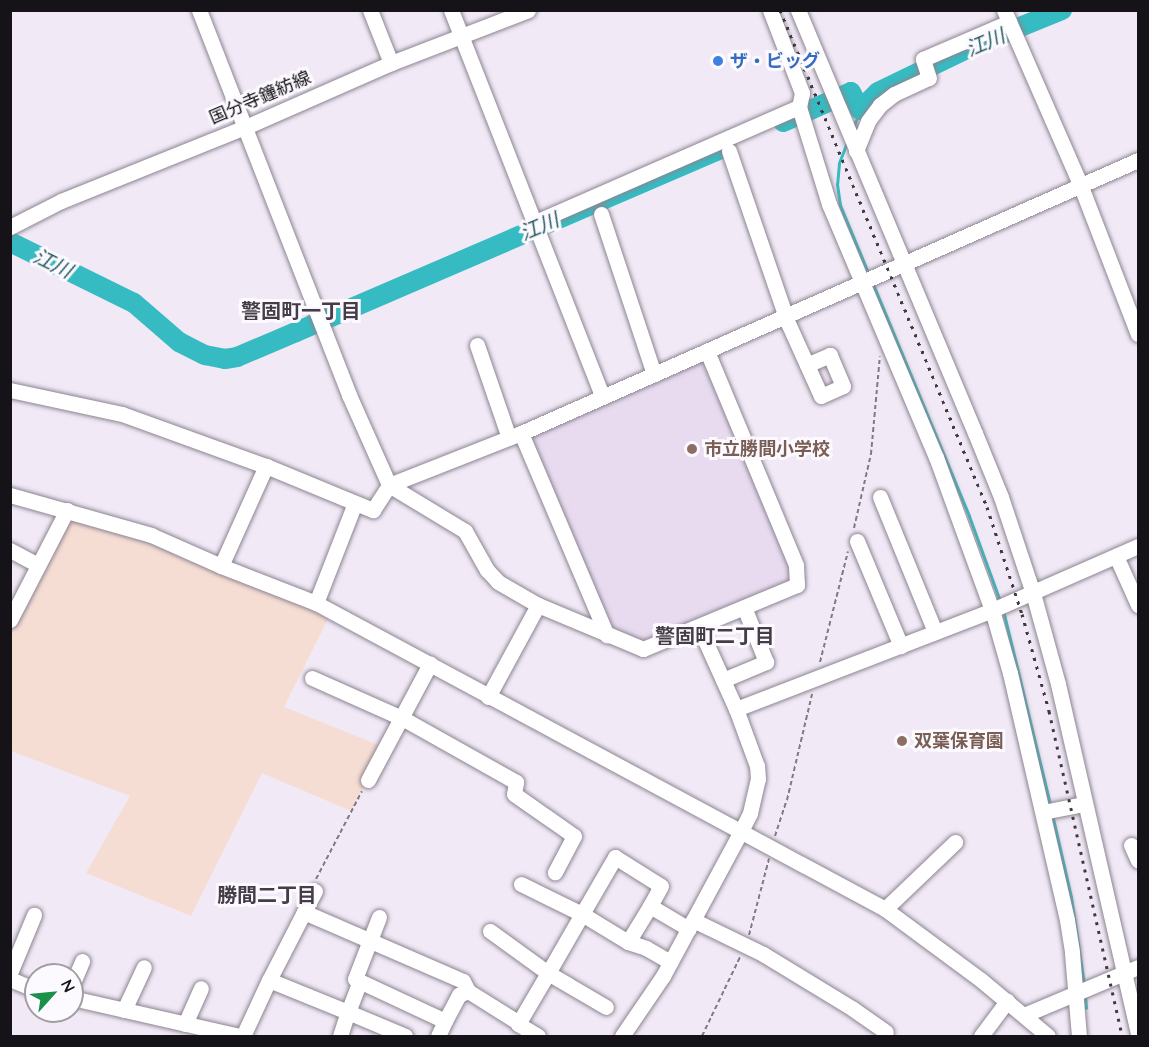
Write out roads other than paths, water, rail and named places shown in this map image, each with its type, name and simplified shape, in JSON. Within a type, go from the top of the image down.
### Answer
[{"type":"street","points":[[199,10],[243,128],[349,395],[389,485],[465,531],[493,576],[538,605],[607,636],[643,649],[797,585],[796,566],[707,351]]},
{"type":"street","points":[[370,10],[392,63]]},
{"type":"street","points":[[451,10],[602,396]]},
{"type":"street","name":"国分寺鐘紡線","points":[[10,227],[61,201],[243,128],[392,63],[528,10]]},
{"type":"street","points":[[770,10],[801,100],[829,204],[944,478],[992,610],[1042,812],[1072,953],[1079,1036]]},
{"type":"street","points":[[798,10],[1001,497],[1033,593],[1058,684],[1084,804],[1132,970],[1138,1033]]},
{"type":"street","points":[[856,151],[868,121],[880,105],[894,94],[929,78],[923,59],[1006,16],[1080,184],[1138,334]]},
{"type":"street","points":[[533,224],[801,100],[828,83]]},
{"type":"street","points":[[729,151],[786,314],[807,365]]},
{"type":"street","points":[[10,390],[122,414],[266,466],[373,510],[389,485],[515,435],[1138,160]]},
{"type":"street","points":[[601,214],[654,374]]},
{"type":"street","points":[[477,345],[515,435],[607,636]]},
{"type":"street","points":[[221,566],[266,466]]},
{"type":"street","points":[[10,495],[151,535],[221,566],[316,603],[488,698],[885,909],[1007,1001],[1048,1036]]},
{"type":"street","points":[[880,497],[935,632]]},
{"type":"street","points":[[316,603],[355,503]]},
{"type":"street","points":[[11,616],[67,510]]},
{"type":"street","points":[[853,540],[901,646]]},
{"type":"street","points":[[736,709],[992,610],[1138,546]]},
{"type":"street","points":[[10,550],[38,565]]},
{"type":"street","points":[[1116,556],[1138,605]]},
{"type":"street","points":[[488,698],[538,605]]},
{"type":"street","points":[[723,680],[766,662],[744,607]]},
{"type":"street","points":[[622,1036],[670,962],[741,831],[750,813],[758,779],[757,766],[736,709],[699,627]]},
{"type":"street","points":[[368,780],[430,664]]},
{"type":"street","points":[[312,678],[402,718],[516,782],[514,794],[574,836],[555,872]]},
{"type":"street","points":[[1042,812],[1084,804]]},
{"type":"street","points":[[885,909],[955,842]]},
{"type":"street","points":[[1131,845],[1138,861]]},
{"type":"street","points":[[519,1023],[615,857],[661,886],[628,942]]},
{"type":"street","points":[[521,884],[670,962]]},
{"type":"street","points":[[243,1036],[315,891]]},
{"type":"street","points":[[651,906],[691,924],[746,944],[854,1009],[886,1032]]},
{"type":"street","points":[[304,912],[463,981],[468,991],[538,1036]]},
{"type":"street","points":[[10,973],[34,915]]},
{"type":"street","points":[[379,917],[355,979],[445,1021]]},
{"type":"street","points":[[490,931],[548,973],[606,1006]]},
{"type":"street","points":[[124,1010],[144,966]]},
{"type":"street","points":[[1023,1015],[1132,970]]},
{"type":"street","points":[[10,979],[24,985]]},
{"type":"street","points":[[269,980],[405,1036]]},
{"type":"street","points":[[340,1036],[360,981]]},
{"type":"street","points":[[184,1024],[201,988]]},
{"type":"street","points":[[438,1036],[459,995],[468,991]]},
{"type":"street","points":[[84,1001],[238,1036]]},
{"type":"street","points":[[981,1036],[1007,1001]]},
{"type":"waterway","name":"江川","points":[[783,122],[851,92],[860,110],[878,92],[973,46],[1062,10]]},
{"type":"waterway","points":[[853,128],[860,110]]},
{"type":"waterway","points":[[847,142],[839,163],[837,184],[840,205],[869,275]]},
{"type":"waterway","name":"江川","points":[[10,242],[134,303],[179,342],[205,355],[225,359],[237,357],[723,148]]},
{"type":"waterway","points":[[873,284],[969,516],[1000,601]]},
{"type":"waterway","points":[[1003,610],[1050,805]]},
{"type":"waterway","points":[[1052,814],[1071,897],[1084,984]]},
{"type":"waterway","points":[[1085,994],[1086,1008]]},
{"type":"railway","points":[[780,10],[987,507],[1022,614],[1049,711],[1122,1036]]},
{"type":"place","name":"ザ・ビッグ","points":[[718,61]]},
{"type":"place","name":"市立勝間小学校","points":[[692,449]]},
{"type":"place","name":"双葉保育園","points":[[902,741]]},
{"type":"district","name":"警固町一丁目","points":[[301,310]]},
{"type":"district","name":"警固町二丁目","points":[[715,635]]},
{"type":"district","name":"勝間二丁目","points":[[267,894]]}]
